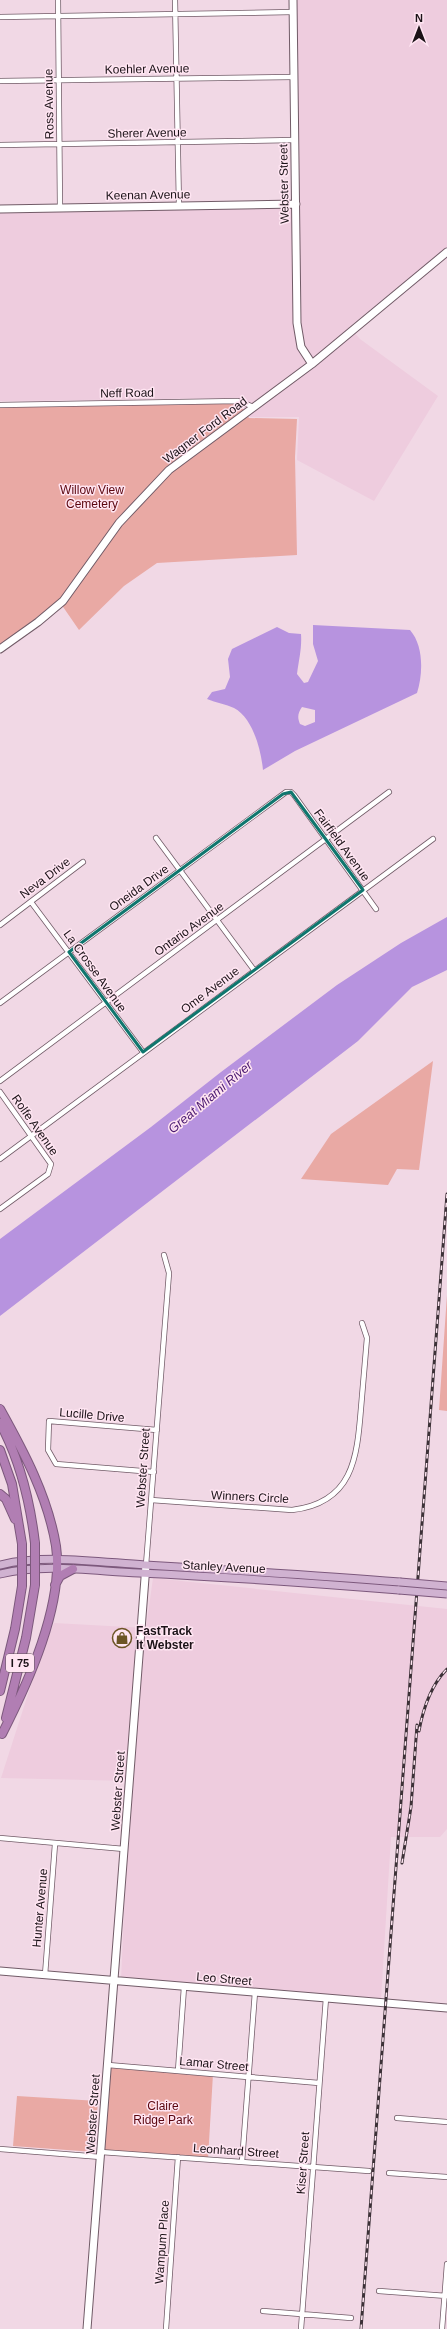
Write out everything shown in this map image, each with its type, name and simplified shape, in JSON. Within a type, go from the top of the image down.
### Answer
[{"type":"highway","points":[[0,1409],[42,1492],[52,1530],[56,1565],[48,1626],[14,1711],[1,1737]]},
{"type":"highway","name":"I 75","points":[[0,1423],[23,1478],[32,1519],[35,1543],[35,1585],[26,1638],[1,1737]]},
{"type":"highway","name":"I 75","points":[[0,1450],[12,1484],[22,1544],[22,1586],[15,1629],[0,1691]]},
{"type":"highway","points":[[0,1494],[12,1509],[21,1532]]},
{"type":"highway","points":[[54,1586],[60,1576],[73,1569]]},
{"type":"main road","name":"Stanley Avenue","points":[[0,1565],[25,1561],[73,1569],[447,1594]]},
{"type":"main road","name":"Stanley Avenue","points":[[0,1574],[56,1565],[146,1565],[447,1586]]},
{"type":"street","name":"Ross Avenue","points":[[58,0],[60,208]]},
{"type":"street","points":[[175,0],[178,79],[177,142],[179,206]]},
{"type":"street","name":"Webster Street","points":[[293,0],[297,323],[301,347],[312,364]]},
{"type":"street","points":[[0,17],[294,12]]},
{"type":"street","name":"Koehler Avenue","points":[[0,81],[294,77]]},
{"type":"street","name":"Sherer Avenue","points":[[0,145],[295,140]]},
{"type":"street","name":"Keenan Avenue","points":[[0,209],[296,204]]},
{"type":"street","name":"Wagner Ford Road","points":[[0,649],[38,622],[63,601],[119,523],[155,483],[189,454],[312,364],[447,252]]},
{"type":"street","name":"Neff Road","points":[[0,405],[238,401],[254,407]]},
{"type":"street","name":"Fairfield Avenue","points":[[291,792],[376,909]]},
{"type":"street","name":"Oneida Drive","points":[[0,1003],[283,794],[291,792]]},
{"type":"street","name":"Ontario Avenue","points":[[0,1081],[104,1002],[389,792]]},
{"type":"street","points":[[156,838],[254,970]]},
{"type":"street","name":"Ome Avenue","points":[[0,1159],[433,839]]},
{"type":"street","name":"Neva Drive","points":[[0,924],[83,862]]},
{"type":"street","name":"La Crosse Avenue","points":[[31,902],[69,952],[104,1002],[143,1052]]},
{"type":"street","name":"Rolfe Avenue","points":[[0,1092],[50,1162],[50,1170],[0,1209]]},
{"type":"street","name":"Webster Street","points":[[87,2329],[169,1273],[164,1255]]},
{"type":"street","name":"Winners Circle","points":[[151,1500],[292,1510],[308,1507],[332,1494],[348,1476],[358,1447],[367,1338],[362,1323]]},
{"type":"street","name":"Lucille Drive","points":[[154,1472],[56,1464],[48,1450],[49,1421],[157,1430]]},
{"type":"street","points":[[1,1838],[124,1849]]},
{"type":"street","name":"Hunter Avenue","points":[[44,1975],[55,1844]]},
{"type":"street","name":"Leo Street","points":[[0,1971],[447,2008]]},
{"type":"street","points":[[178,2071],[184,1986]]},
{"type":"street","points":[[242,2162],[255,1992]]},
{"type":"street","name":"Kiser Street","points":[[301,2329],[326,1998]]},
{"type":"street","name":"Lamar Street","points":[[108,2065],[320,2083]]},
{"type":"street","points":[[397,2118],[447,2122]]},
{"type":"street","name":"Leonhard Street","points":[[0,2149],[101,2155],[178,2157],[369,2171]]},
{"type":"street","name":"Wampum Place","points":[[166,2329],[178,2157]]},
{"type":"street","points":[[389,2173],[447,2177]]},
{"type":"street","points":[[442,2329],[446,2296],[447,2264]]},
{"type":"street","points":[[379,2291],[446,2296]]},
{"type":"street","points":[[263,2311],[351,2318]]},
{"type":"highlighted area","points":[[291,792],[363,890],[143,1052],[69,952],[283,794]]},
{"type":"shaded area","points":[[297,0],[447,0],[447,247],[349,327],[360,339],[438,396],[374,501],[297,460],[299,417],[250,417],[237,398],[0,401],[0,211],[298,205]]},
{"type":"shaded area","points":[[153,1578],[447,1609],[447,1829],[440,1837],[391,1837],[381,1999],[121,1979],[130,1781],[1,1778],[39,1660],[54,1623],[146,1628]]},
{"type":"green space","name":"Willow View Cemetery","points":[[240,404],[249,418],[297,419],[295,457],[297,555],[157,563],[124,586],[79,630],[59,601],[0,645],[0,407]]},
{"type":"green space","points":[[433,1061],[419,1170],[397,1169],[388,1185],[301,1179],[331,1134]]},
{"type":"green space","points":[[447,1295],[447,1411],[439,1410]]},
{"type":"green space","name":"Claire Ridge Park","points":[[108,2065],[213,2074],[208,2159],[101,2152]]},
{"type":"green space","points":[[17,2096],[98,2101],[94,2152],[13,2146]]},
{"type":"water","points":[[313,625],[410,630],[418,644],[421,660],[417,693],[295,751],[263,770],[255,735],[246,719],[234,708],[207,699],[212,692],[225,689],[230,677],[228,659],[232,649],[277,627],[289,633],[301,634],[301,649],[297,674],[304,683],[308,682],[318,661],[313,644]],"holes":[[[302,707],[315,710],[315,722],[305,726],[300,724],[298,715]]]},
{"type":"water","name":"Great Miami River","points":[[447,917],[447,970],[412,987],[358,1041],[0,1316],[0,1239],[151,1127],[221,1072],[337,985],[401,943]]},
{"type":"railway","points":[[361,2329],[447,1194]]},
{"type":"railway","points":[[419,1731],[428,1698],[436,1682],[447,1669]]},
{"type":"railway","points":[[402,1863],[411,1807],[417,1725]]},
{"type":"place","name":"FastTrack It Webster","points":[[122,1638]]}]
